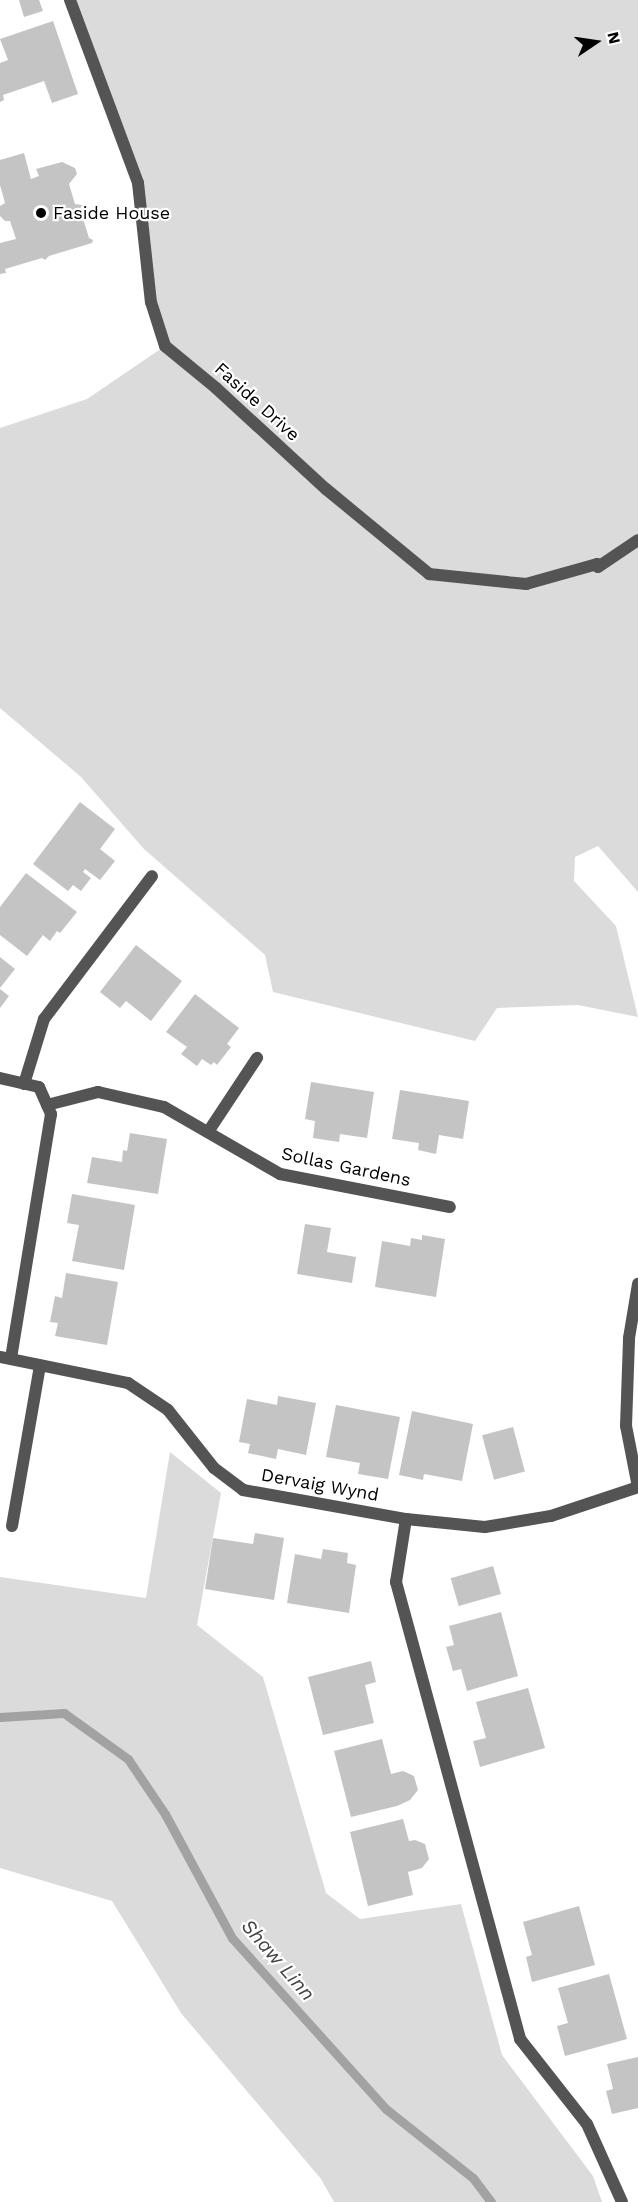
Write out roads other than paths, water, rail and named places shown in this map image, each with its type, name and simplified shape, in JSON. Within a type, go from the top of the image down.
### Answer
[{"type":"street","name":"Faside Drive","points":[[70,0],[138,183],[150,302],[165,346],[326,489],[429,574],[526,584],[597,564],[598,567],[638,540]]},
{"type":"street","points":[[24,1084],[44,1019],[152,876]]},
{"type":"street","points":[[208,1132],[257,1058]]},
{"type":"street","points":[[0,1078],[39,1087],[51,1114],[5,1358]]},
{"type":"street","name":"Sollas Gardens","points":[[46,1106],[98,1092],[164,1107],[280,1174],[450,1207]]},
{"type":"street","points":[[638,1284],[629,1338],[626,1426],[638,1487]]},
{"type":"street","name":"Dervaig Wynd","points":[[5,1358],[128,1383],[168,1410],[214,1468],[243,1490],[406,1519],[485,1527],[551,1516],[638,1487]]},
{"type":"street","points":[[12,1526],[40,1365]]},
{"type":"street","points":[[406,1519],[396,1582],[520,2039],[587,2124],[622,2202]]},
{"type":"waterway","name":"Shaw Linn","points":[[0,1717],[64,1713],[128,1759],[165,1814],[232,1938],[386,2109],[473,2178],[491,2202]]},
{"type":"place","name":"Faside House","points":[[41,213]]}]
